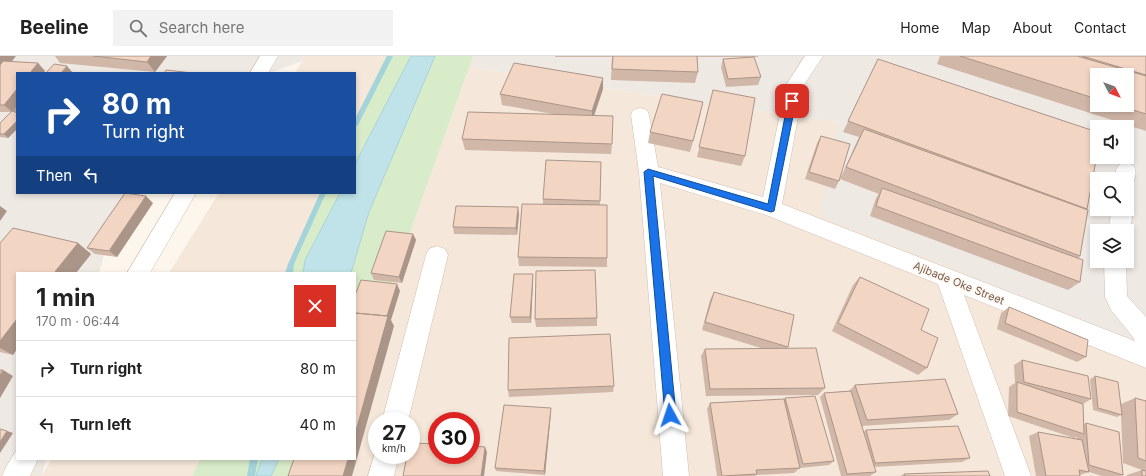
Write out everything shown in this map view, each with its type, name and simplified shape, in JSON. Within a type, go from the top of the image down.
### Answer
[{"type":"street","points":[[260,72],[269,56]]},
{"type":"street","points":[[771,208],[795,85],[814,56]]},
{"type":"street","points":[[640,115],[648,172],[676,476]]},
{"type":"street","name":"Ajibade Oke Street","points":[[648,172],[771,208],[1146,357]]},
{"type":"street","points":[[139,272],[185,194]]},
{"type":"street","points":[[397,412],[437,254]]},
{"type":"street","points":[[1115,268],[1116,297],[1119,303],[1144,332],[1146,340]]},
{"type":"street","points":[[947,278],[1018,476]]},
{"type":"street","points":[[14,476],[24,460]]},
{"type":"street","points":[[381,476],[384,464]]},
{"type":"shaded area","points":[[0,56],[305,56],[302,61],[273,72],[16,72],[16,194],[132,194],[114,219],[99,272],[16,272],[16,460],[46,460],[42,475],[0,469]]},
{"type":"shaded area","points":[[305,56],[386,56],[356,120],[356,72],[296,72]]},
{"type":"shaded area","points":[[473,56],[1146,56],[1146,346],[820,216],[838,122],[701,103],[469,67]]},
{"type":"shaded area","points":[[469,67],[701,103],[838,122],[1146,346],[1146,476],[323,476],[353,460],[356,460],[356,384]]},
{"type":"shaded area","points":[[218,194],[322,194],[286,272],[170,272]]},
{"type":"shaded area","points":[[51,460],[200,460],[192,476],[0,476],[0,469],[42,475]]},
{"type":"green space","points":[[386,56],[411,56],[356,162],[356,120]]},
{"type":"green space","points":[[435,56],[473,56],[356,384],[356,272],[351,272],[369,212]]},
{"type":"green space","points":[[322,194],[339,194],[305,260],[303,272],[286,272]]},
{"type":"green space","points":[[200,460],[262,460],[256,476],[192,476]]},
{"type":"green space","points":[[279,460],[329,460],[323,476],[271,476]]},
{"type":"water","points":[[411,56],[435,56],[369,212],[351,272],[303,272],[305,260],[339,194],[356,194],[356,162]]},
{"type":"water","points":[[262,460],[279,460],[271,476],[256,476]]},
{"type":"building","points":[[93,56],[151,56],[147,62]]},
{"type":"building","points":[[613,56],[697,56],[698,72],[612,69]]},
{"type":"building","points":[[960,56],[1077,56],[1118,68],[1090,68],[1090,97]]},
{"type":"building","points":[[1082,56],[1146,56],[1146,75],[1134,71],[1134,68],[1122,68]]},
{"type":"building","points":[[754,57],[761,77],[728,79],[723,59]]},
{"type":"building","points":[[878,59],[1090,130],[1090,164],[1095,164],[1094,172],[1090,172],[1090,193],[1087,209],[848,121]]},
{"type":"building","points":[[3,61],[38,63],[31,72],[16,72],[16,90],[4,105],[0,105],[0,65]]},
{"type":"building","points":[[514,63],[603,78],[592,111],[500,94]]},
{"type":"building","points":[[54,64],[67,66],[62,72],[47,72]]},
{"type":"building","points":[[166,70],[184,72],[165,72]]},
{"type":"building","points":[[1134,73],[1146,76],[1146,114],[1134,110]]},
{"type":"building","points":[[713,90],[755,98],[745,156],[699,147]]},
{"type":"building","points":[[662,94],[703,102],[693,141],[650,132]]},
{"type":"building","points":[[12,111],[16,113],[16,122],[4,134],[0,134],[0,123]]},
{"type":"building","points":[[468,112],[613,116],[612,144],[462,139]]},
{"type":"building","points":[[864,129],[1088,210],[1080,256],[846,167]]},
{"type":"building","points":[[821,136],[850,144],[839,181],[809,172]]},
{"type":"building","points":[[546,160],[601,162],[600,201],[543,199]]},
{"type":"building","points":[[882,188],[1083,260],[1080,282],[876,206]]},
{"type":"building","points":[[124,194],[146,196],[109,251],[87,248]]},
{"type":"building","points":[[522,204],[607,205],[607,258],[518,257]]},
{"type":"building","points":[[456,206],[518,207],[516,228],[453,227]]},
{"type":"building","points":[[13,228],[78,243],[55,272],[16,272],[16,320],[0,341],[0,243]]},
{"type":"building","points":[[386,231],[413,234],[399,277],[371,273]]},
{"type":"building","points":[[595,270],[597,318],[535,319],[536,271]]},
{"type":"building","points":[[514,274],[533,274],[530,317],[510,317]]},
{"type":"building","points":[[860,277],[929,309],[921,330],[938,338],[927,368],[838,323]]},
{"type":"building","points":[[361,280],[397,284],[387,316],[356,313],[356,292]]},
{"type":"building","points":[[714,292],[794,315],[788,347],[705,322]]},
{"type":"building","points":[[1009,307],[1088,340],[1086,357],[1005,323]]},
{"type":"building","points":[[356,313],[388,316],[356,430]]},
{"type":"building","points":[[610,334],[614,386],[508,390],[509,338]]},
{"type":"building","points":[[816,348],[825,388],[710,389],[705,349]]},
{"type":"building","points":[[1022,360],[1088,376],[1091,399],[1024,382]]},
{"type":"building","points":[[1095,376],[1118,382],[1122,415],[1098,408]]},
{"type":"building","points":[[945,379],[958,414],[867,420],[855,385]]},
{"type":"building","points":[[1017,382],[1083,404],[1084,434],[1017,412]]},
{"type":"building","points":[[851,391],[876,472],[847,474],[824,393]]},
{"type":"building","points":[[815,396],[834,461],[803,464],[785,398]]},
{"type":"building","points":[[1135,398],[1146,401],[1146,461],[1138,458]]},
{"type":"building","points":[[784,399],[800,468],[756,470],[757,474],[722,476],[710,403]]},
{"type":"building","points":[[504,405],[551,408],[544,471],[495,468]]},
{"type":"building","points":[[1086,423],[1119,432],[1123,475],[1089,465]]},
{"type":"building","points":[[958,426],[970,458],[875,463],[866,430]]},
{"type":"building","points":[[0,429],[7,431],[0,442]]},
{"type":"building","points":[[1038,432],[1082,440],[1089,472],[1079,470],[1080,476],[1046,476]]},
{"type":"building","points":[[420,443],[428,444],[428,464],[480,464],[480,447],[485,447],[481,476],[403,476],[405,464],[420,464]]},
{"type":"building","points":[[294,460],[348,460],[343,476],[288,476]]},
{"type":"building","points":[[1142,470],[1146,471],[1146,476],[1142,476]]},
{"type":"building","points":[[988,471],[990,476],[905,476],[904,474]]},
{"type":"waterway","points":[[356,123],[390,56]]},
{"type":"waterway","points":[[289,272],[291,264],[323,194]]},
{"type":"waterway","points":[[251,476],[254,460]]},
{"type":"route","points":[[670,415],[648,172],[771,208],[792,101]]}]
